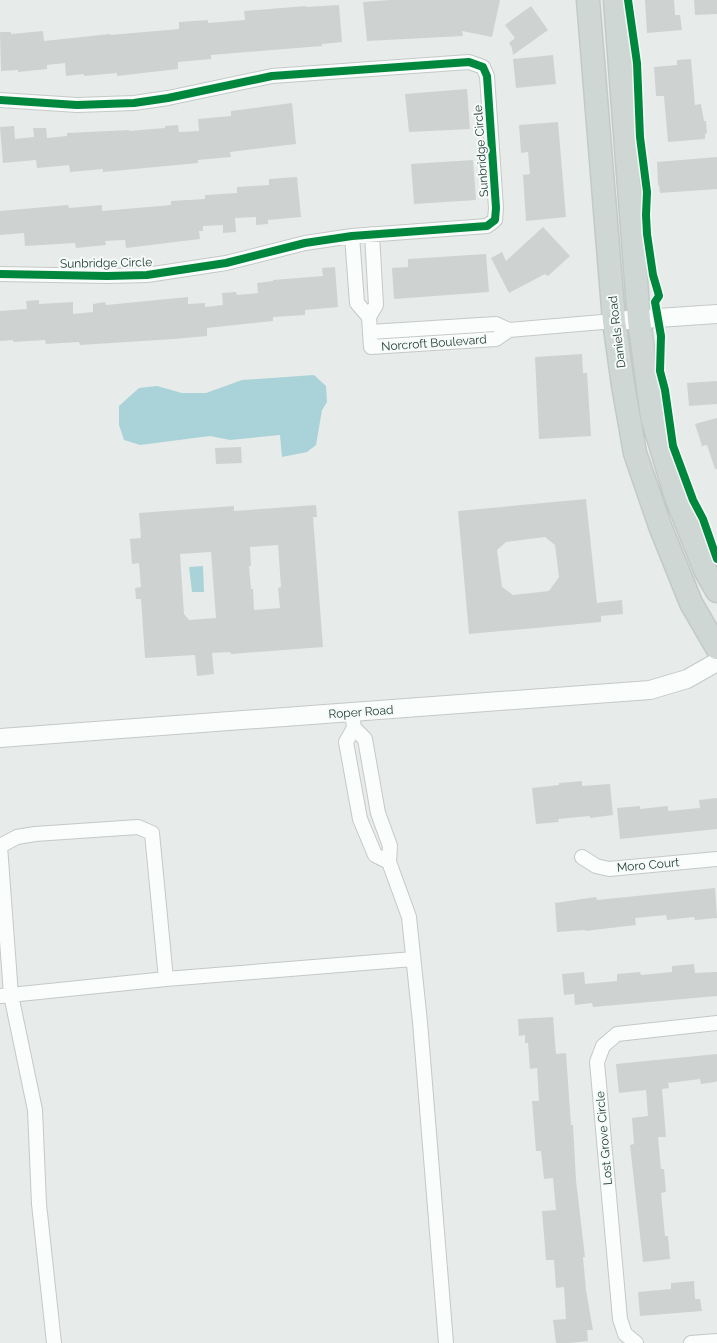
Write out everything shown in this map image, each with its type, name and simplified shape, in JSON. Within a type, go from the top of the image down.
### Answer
[{"type":"main road","name":"Daniels Road","points":[[588,0],[614,322],[635,452],[660,526],[691,603],[717,648]]},
{"type":"main road","name":"Daniels Road","points":[[615,0],[640,320],[652,417],[676,497],[706,572],[717,591]]},
{"type":"street","name":"Sunbridge Circle","points":[[0,100],[77,105],[134,103],[168,98],[272,76],[470,62],[484,67],[487,76],[496,208],[495,220],[487,226],[352,236],[305,243],[226,263],[147,275],[0,274]]},
{"type":"street","name":"Norcroft Boulevard","points":[[372,234],[376,305],[369,316],[371,347],[496,338],[509,330],[614,322]]},
{"type":"street","name":"Norcroft Boulevard","points":[[352,236],[357,303],[369,316]]},
{"type":"street","points":[[614,322],[717,314]]},
{"type":"street","name":"Norcroft Boulevard","points":[[370,332],[496,324],[509,330]]},
{"type":"street","name":"Roper Road","points":[[0,738],[130,727],[353,720],[650,690],[687,679],[717,662]]},
{"type":"street","points":[[353,720],[365,739],[378,813],[390,846],[389,862],[408,917],[421,1032],[446,1343]]},
{"type":"street","points":[[353,720],[346,742],[360,819],[375,855],[389,862]]},
{"type":"street","points":[[360,819],[378,813]]},
{"type":"street","points":[[54,1343],[39,1204],[35,1110],[6,996],[0,846],[17,837],[35,834],[138,827],[152,833],[166,979]]},
{"type":"street","name":"Moro Court","points":[[582,857],[596,866],[609,869],[717,859]]},
{"type":"street","points":[[6,996],[166,979],[413,959]]},
{"type":"street","name":"Lost Grove Circle","points":[[636,1343],[625,1334],[620,1319],[597,1062],[603,1046],[617,1034],[717,1023]]},
{"type":"street","points":[[692,1343],[717,1341]]},
{"type":"water","points":[[314,375],[326,386],[327,402],[322,410],[316,445],[307,452],[282,457],[280,435],[230,440],[210,436],[140,445],[124,440],[119,425],[119,406],[139,388],[157,386],[182,393],[206,393],[242,380]]},
{"type":"water","points":[[203,566],[204,592],[192,592],[189,567]]},
{"type":"building","points":[[390,0],[500,0],[492,37],[462,31],[463,36],[367,41],[363,2]]},
{"type":"building","points":[[645,0],[674,0],[675,15],[680,15],[682,30],[647,33]]},
{"type":"building","points":[[694,0],[717,0],[717,14],[695,15]]},
{"type":"building","points":[[339,5],[342,42],[322,44],[322,46],[211,55],[211,59],[178,62],[178,69],[117,76],[117,73],[66,76],[65,63],[47,65],[47,69],[18,72],[18,70],[1,71],[0,32],[11,32],[11,34],[43,31],[44,41],[179,29],[179,22],[208,20],[208,23],[245,20],[244,11]]},
{"type":"building","points":[[531,6],[548,30],[513,55],[509,43],[515,38],[505,25]]},
{"type":"building","points":[[553,55],[556,84],[516,88],[513,59]]},
{"type":"building","points":[[691,59],[695,105],[701,104],[707,133],[705,134],[705,139],[668,142],[664,96],[656,96],[654,67],[677,65],[677,60]]},
{"type":"building","points":[[467,89],[470,129],[409,132],[405,94]]},
{"type":"building","points":[[292,103],[296,144],[230,152],[231,157],[198,160],[198,163],[103,172],[103,169],[70,172],[69,165],[37,168],[36,160],[3,163],[0,127],[14,126],[15,139],[34,137],[33,128],[46,128],[47,138],[67,136],[67,133],[129,131],[178,125],[179,132],[199,131],[198,119],[231,116],[231,111]]},
{"type":"building","points":[[558,122],[566,217],[526,221],[523,175],[530,174],[528,152],[521,153],[519,125]]},
{"type":"building","points":[[717,157],[717,189],[660,193],[657,162]]},
{"type":"building","points":[[473,160],[476,200],[414,204],[411,164]]},
{"type":"building","points":[[297,177],[301,217],[268,220],[268,224],[256,225],[256,217],[235,218],[236,232],[223,233],[223,225],[203,226],[203,231],[199,231],[200,239],[126,248],[125,240],[105,241],[106,245],[76,248],[75,243],[25,246],[24,233],[0,235],[0,211],[68,205],[69,208],[102,205],[102,211],[171,205],[171,201],[205,199],[205,195],[237,193],[237,187],[269,185],[269,179]]},
{"type":"building","points":[[543,227],[570,256],[548,276],[545,274],[509,293],[491,258],[502,252],[506,261]]},
{"type":"building","points":[[486,254],[489,292],[394,299],[392,268],[408,267],[408,259]]},
{"type":"building","points":[[335,267],[338,307],[305,310],[305,315],[273,317],[273,321],[207,328],[207,336],[174,339],[80,345],[79,342],[46,344],[45,340],[0,341],[0,311],[27,309],[26,301],[39,300],[39,304],[73,302],[73,314],[93,312],[93,304],[105,302],[106,305],[188,297],[188,304],[205,303],[205,307],[223,305],[222,293],[236,292],[237,295],[258,293],[257,283],[323,276],[322,268]]},
{"type":"building","points":[[582,354],[583,373],[587,373],[591,436],[539,439],[535,357]]},
{"type":"building","points":[[717,381],[717,404],[689,406],[687,383]]},
{"type":"building","points":[[717,418],[717,469],[715,469],[707,445],[702,446],[695,424]]},
{"type":"building","points":[[241,447],[242,463],[216,464],[215,448]]},
{"type":"building","points":[[586,499],[597,603],[622,600],[623,614],[601,616],[601,622],[469,634],[458,511]],"holes":[[[545,537],[555,545],[559,577],[549,591],[513,595],[502,587],[497,550],[506,542]]]},
{"type":"building","points":[[316,505],[317,517],[313,517],[323,647],[231,654],[230,652],[212,653],[214,674],[197,676],[195,655],[145,658],[141,599],[136,599],[135,588],[141,587],[139,563],[132,564],[130,539],[141,538],[139,513],[234,506],[234,511]],"holes":[[[278,545],[281,587],[278,588],[280,608],[254,610],[249,566],[251,566],[250,547]],[[211,552],[216,618],[189,620],[184,614],[180,554]]]},
{"type":"building","points":[[582,781],[582,786],[610,784],[613,815],[558,819],[559,822],[536,824],[532,788]]},
{"type":"building","points":[[717,798],[717,829],[620,839],[617,808],[640,806],[640,809],[668,806],[668,811],[700,808],[699,800]]},
{"type":"building","points":[[715,888],[717,918],[695,920],[694,917],[667,920],[666,915],[635,918],[636,925],[557,932],[555,903],[596,897],[597,900]]},
{"type":"building","points":[[694,964],[695,973],[717,972],[717,996],[593,1007],[592,1003],[575,1005],[574,994],[564,995],[562,974],[584,972],[585,984],[617,981],[617,974],[640,972],[641,975],[672,972],[672,966]]},
{"type":"building","points":[[553,1017],[556,1054],[566,1053],[576,1180],[585,1257],[583,1257],[586,1290],[593,1330],[587,1330],[588,1341],[569,1343],[556,1343],[553,1320],[566,1319],[564,1287],[556,1288],[554,1260],[546,1260],[542,1211],[556,1210],[553,1178],[544,1179],[541,1151],[536,1151],[532,1101],[539,1101],[537,1068],[530,1069],[528,1043],[525,1043],[525,1035],[519,1036],[518,1019]]},
{"type":"building","points":[[717,1054],[717,1081],[701,1084],[700,1079],[668,1083],[669,1088],[662,1089],[666,1137],[658,1137],[661,1169],[664,1169],[666,1192],[661,1193],[665,1236],[668,1236],[670,1259],[643,1262],[630,1145],[634,1144],[632,1118],[648,1116],[646,1090],[619,1093],[616,1064]]},
{"type":"building","points":[[694,1281],[695,1299],[700,1299],[702,1311],[640,1316],[638,1292],[671,1289],[671,1283]]},
{"type":"cycle path","points":[[628,0],[637,63],[640,137],[647,192],[647,234],[653,275],[659,296],[655,302],[661,336],[660,371],[665,390],[673,446],[717,559]]},
{"type":"cycle path","points":[[0,100],[77,105],[134,103],[168,98],[272,76],[469,62],[483,67],[487,76],[496,208],[495,220],[487,226],[352,236],[305,243],[226,263],[147,275],[0,274]]}]
